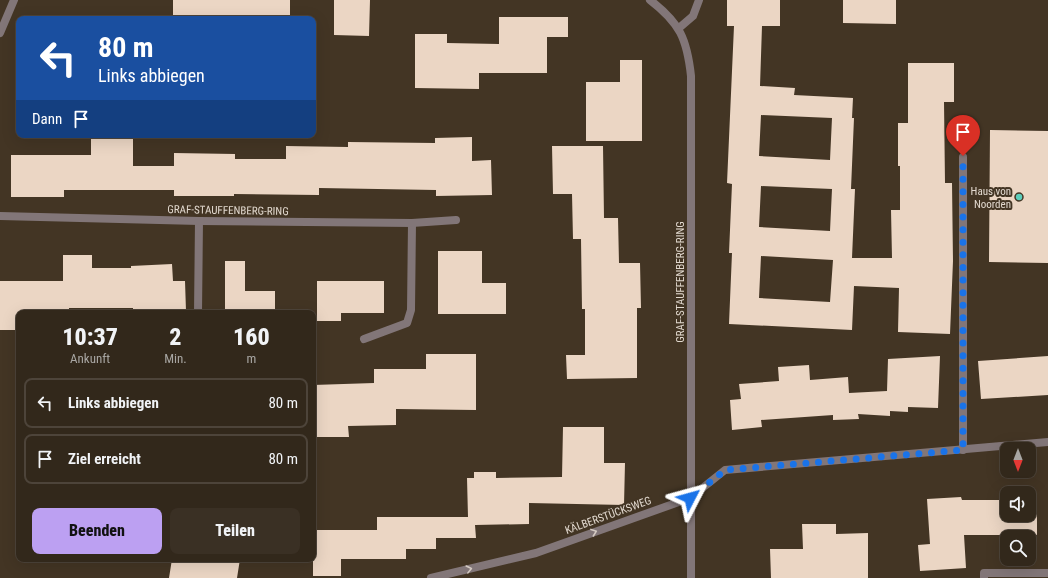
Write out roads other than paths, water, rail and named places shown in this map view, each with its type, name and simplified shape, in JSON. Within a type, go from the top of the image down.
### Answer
[{"type":"street","points":[[0,33],[14,0]]},
{"type":"street","name":"GRAF-STAUFFENBERG-RING","points":[[650,0],[679,28],[689,55],[691,76],[691,578]]},
{"type":"street","points":[[679,28],[693,16],[699,0]]},
{"type":"street","points":[[963,156],[963,450]]},
{"type":"street","name":"GRAF-STAUFFENBERG-RING","points":[[0,216],[199,221],[412,223],[456,220]]},
{"type":"street","points":[[198,310],[199,221]]},
{"type":"street","points":[[364,339],[407,324],[411,310],[412,223]]},
{"type":"street","name":"KÄLBERSTÜCKSWEG","points":[[431,578],[536,553],[690,498],[725,470],[1048,442]]},
{"type":"street","points":[[984,578],[984,574],[1048,573]]},
{"type":"place","name":"Haus von Noorden","points":[[1019,197]]}]
